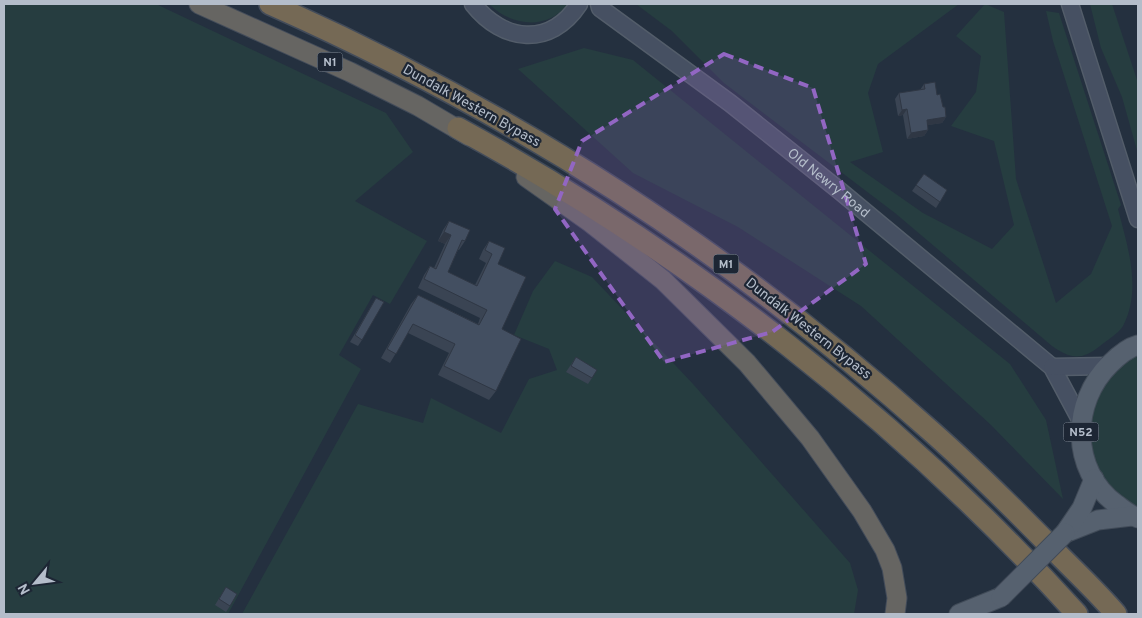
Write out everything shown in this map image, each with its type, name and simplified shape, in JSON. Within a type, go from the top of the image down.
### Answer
[{"type":"highway","name":"N1","points":[[199,4],[317,56],[458,128]]},
{"type":"highway","name":"Dundalk Western Bypass","points":[[270,4],[332,31],[468,100],[582,167],[718,258],[868,375],[991,484],[1116,614]]},
{"type":"highway","points":[[458,128],[591,223],[663,280],[747,363],[810,438],[862,511],[885,550],[892,568],[897,598],[895,614]]},
{"type":"highway","name":"Dundalk Western Bypass","points":[[458,128],[545,178],[655,247],[743,310],[802,356],[972,505],[1077,614]]},
{"type":"main road","points":[[473,4],[485,19],[501,30],[520,35],[539,34],[557,27],[576,9]]},
{"type":"main road","points":[[1070,4],[1138,219]]},
{"type":"main road","name":"Old Newry Road","points":[[576,9],[599,6],[730,103],[840,191],[1052,367],[1082,423]]},
{"type":"main road","name":"N52","points":[[1135,517],[1106,496],[1094,479],[1087,467],[1080,439],[1082,410],[1088,393],[1099,375],[1118,356],[1137,342]]},
{"type":"main road","points":[[1052,367],[1108,366]]},
{"type":"main road","name":"N52","points":[[959,614],[997,606],[1065,533],[1082,508],[1094,479]]},
{"type":"main road","name":"N52","points":[[1065,533],[1098,520],[1135,517]]},
{"type":"highlighted area","points":[[724,54],[813,88],[866,264],[772,332],[664,362],[555,209],[582,141]]},
{"type":"green space","points":[[4,4],[156,4],[386,113],[413,152],[355,201],[427,241],[390,304],[373,295],[339,355],[361,369],[228,614],[4,614]]},
{"type":"green space","points":[[489,4],[568,4],[559,13],[550,18],[540,22],[529,22],[518,21],[508,17]]},
{"type":"green space","points":[[636,4],[959,4],[878,64],[868,93],[883,152],[850,162],[923,213],[992,249],[1014,225],[994,141],[951,126],[976,92],[981,56],[956,36],[985,4],[1004,12],[1016,179],[1056,303],[1091,274],[1112,226],[1053,41],[1046,11],[1059,13],[1121,205],[1118,209],[1129,253],[1132,283],[1132,298],[1123,326],[1093,351],[1081,356],[1065,354],[1052,346],[895,213],[724,83],[672,31]]},
{"type":"green space","points":[[1090,4],[1112,4],[1138,83],[1138,154],[1122,97],[1101,48]]},
{"type":"green space","points":[[584,48],[633,60],[1010,364],[1046,420],[1063,499],[991,425],[861,306],[738,227],[633,173],[518,69]]},
{"type":"green space","points":[[555,261],[592,277],[693,384],[850,563],[858,590],[854,614],[242,614],[358,404],[423,423],[431,398],[501,433],[529,379],[557,370],[549,349],[514,335],[533,291]]},
{"type":"green space","points":[[1138,354],[1138,506],[1120,496],[1106,480],[1096,463],[1090,445],[1089,427],[1092,410],[1099,393],[1109,378],[1122,365]]},
{"type":"building","points":[[935,82],[937,95],[940,94],[943,107],[945,107],[946,117],[927,120],[928,130],[911,133],[907,109],[902,110],[899,93],[925,89],[924,84]]},
{"type":"building","points":[[924,174],[947,190],[940,202],[916,185]]},
{"type":"building","points":[[449,221],[470,230],[465,241],[462,240],[448,272],[477,286],[492,254],[485,250],[489,241],[505,248],[498,264],[526,277],[502,329],[521,339],[496,391],[444,366],[455,344],[413,324],[396,354],[387,349],[418,295],[479,325],[487,310],[424,279],[430,266],[436,269],[451,235],[444,232]]},
{"type":"building","points":[[376,298],[384,302],[362,340],[355,335]]},
{"type":"building","points":[[576,357],[597,370],[592,378],[571,366]]},
{"type":"building","points":[[226,587],[237,594],[230,606],[219,599]]}]
